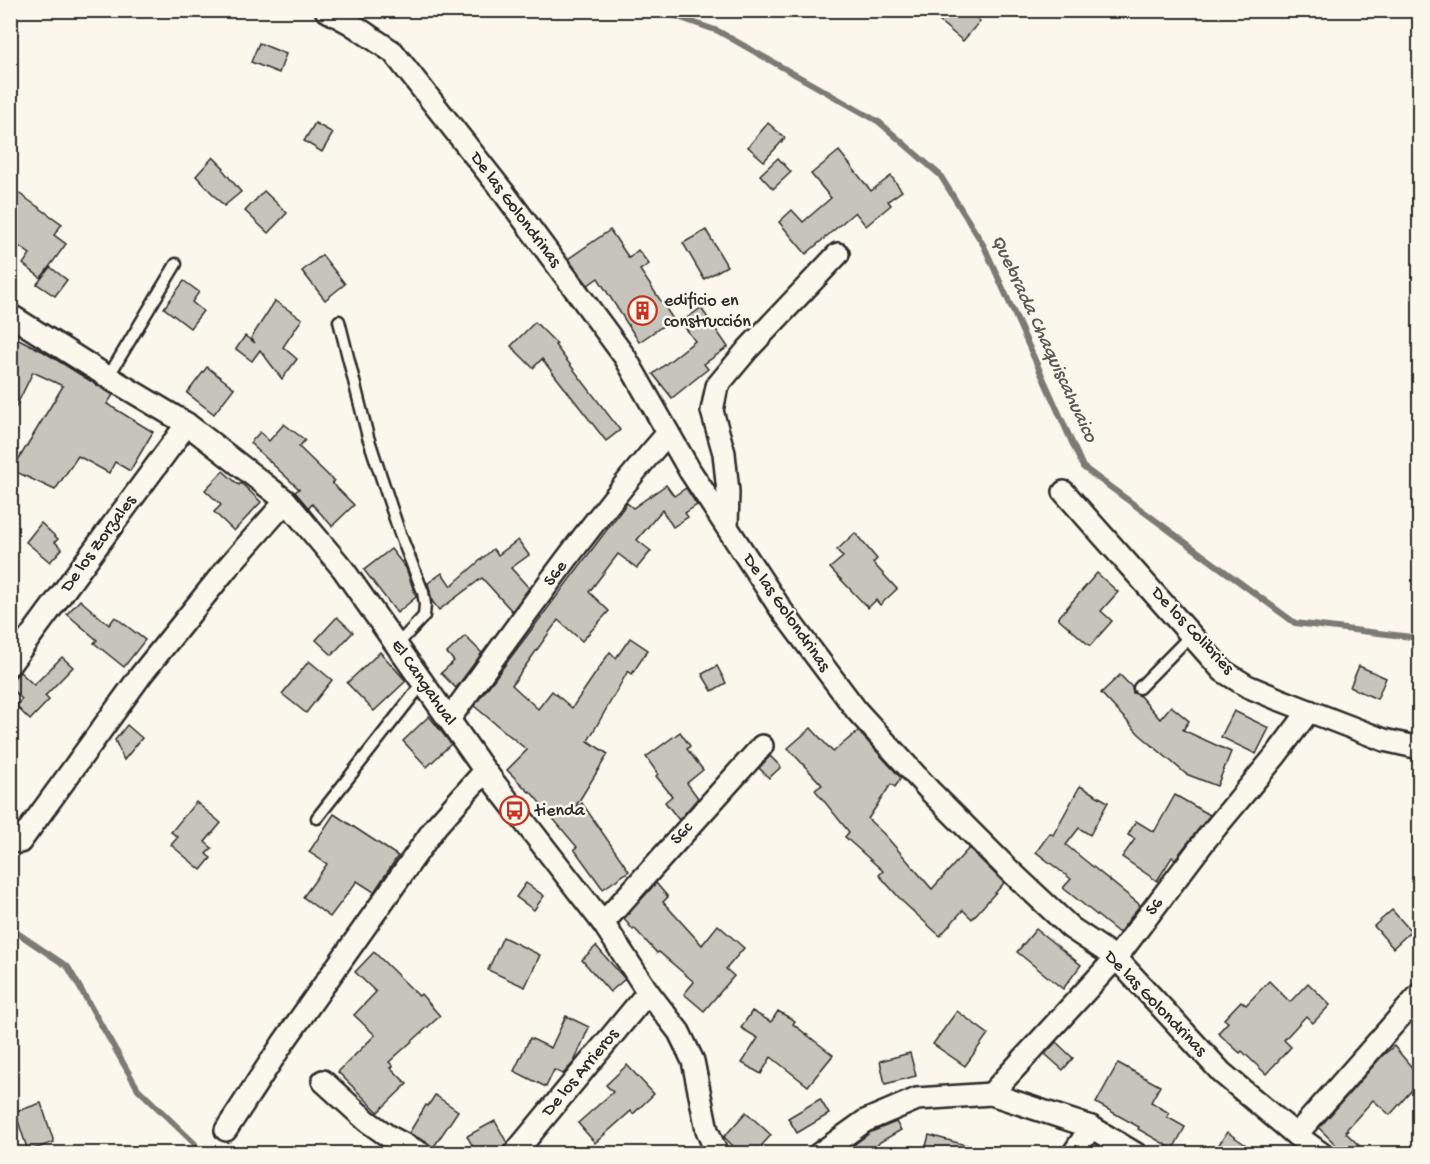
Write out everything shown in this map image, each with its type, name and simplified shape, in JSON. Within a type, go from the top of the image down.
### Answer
[{"type":"street","name":"De las Golondrinas","points":[[326,10],[393,52],[504,194],[625,357],[690,471],[782,611],[857,711],[931,792],[1006,867],[1071,928],[1116,958],[1222,1073],[1322,1154]]},
{"type":"street","points":[[727,526],[728,492],[724,453],[712,411],[717,386],[748,349],[838,254]]},
{"type":"street","name":"El Cangahual","points":[[10,315],[187,424],[286,501],[343,569],[484,771],[603,922],[648,992],[679,1032],[693,1061],[707,1130],[717,1154]]},
{"type":"street","name":"De los Zorzales","points":[[10,664],[187,424]]},
{"type":"street","name":"S6e","points":[[448,719],[552,579],[640,465],[668,433]]},
{"type":"street","name":"De los Colibries","points":[[1064,492],[1223,671],[1247,686],[1309,711],[1384,740],[1419,748]]},
{"type":"street","points":[[20,842],[141,675],[227,568],[286,501]]},
{"type":"street","name":"S6","points":[[991,1094],[1116,958],[1207,838],[1276,755],[1309,711]]},
{"type":"street","name":"S6c","points":[[603,922],[762,746]]},
{"type":"street","points":[[226,1130],[283,1043],[436,826],[484,771]]},
{"type":"street","name":"De los Arrieros","points":[[514,1154],[648,992]]},
{"type":"street","points":[[1296,1135],[1419,994]]},
{"type":"street","points":[[322,1081],[381,1131],[422,1154]]},
{"type":"street","points":[[821,1153],[865,1121],[917,1099],[991,1094],[1091,1127],[1136,1154]]},
{"type":"street","points":[[1073,1154],[1091,1127]]},
{"type":"lane","points":[[108,377],[176,264]]},
{"type":"lane","points":[[339,321],[368,437],[399,531],[423,592],[424,616],[397,645]]},
{"type":"lane","points":[[1139,688],[1192,634]]},
{"type":"lane","points":[[317,818],[422,684]]},
{"type":"building","points":[[926,10],[967,10],[980,21],[963,41]]},
{"type":"building","points":[[259,43],[286,54],[279,73],[251,62]]},
{"type":"building","points":[[315,123],[333,133],[322,152],[304,141]]},
{"type":"building","points":[[768,123],[785,138],[764,161],[748,147]]},
{"type":"building","points":[[839,151],[871,191],[891,176],[902,191],[888,201],[891,205],[866,226],[855,212],[806,254],[779,222],[792,210],[803,222],[831,198],[811,174]]},
{"type":"building","points":[[213,157],[241,192],[224,206],[196,176]]},
{"type":"building","points":[[778,158],[791,172],[773,189],[760,175]]},
{"type":"building","points":[[10,187],[62,224],[54,235],[66,244],[41,278],[23,264],[30,254],[10,240]]},
{"type":"building","points":[[264,191],[287,213],[268,233],[245,211]]},
{"type":"building","points":[[610,230],[629,258],[638,250],[649,264],[640,270],[673,319],[639,342],[598,278],[588,285],[568,259]]},
{"type":"building","name":"edificio en construcción","points":[[706,230],[727,266],[704,279],[683,243]]},
{"type":"building","points":[[322,255],[345,284],[325,300],[302,271]]},
{"type":"building","points":[[50,267],[67,280],[55,296],[37,284]]},
{"type":"building","points":[[184,281],[199,292],[192,302],[203,311],[190,328],[164,308]]},
{"type":"building","points":[[275,301],[302,319],[283,347],[297,359],[282,379],[260,350],[252,361],[236,349],[245,336],[255,343],[251,338]]},
{"type":"building","points":[[701,308],[728,347],[704,364],[708,369],[672,398],[653,374],[695,341],[681,322]]},
{"type":"building","points":[[535,322],[557,344],[555,345],[620,430],[606,441],[542,359],[533,368],[511,346]]},
{"type":"building","points":[[17,338],[113,395],[107,404],[153,432],[130,471],[115,462],[109,473],[78,456],[55,490],[12,470],[63,386],[33,372],[10,419],[10,351]]},
{"type":"building","points":[[207,367],[234,388],[214,414],[187,393]]},
{"type":"building","points":[[284,424],[305,440],[299,447],[334,481],[332,483],[354,505],[332,526],[312,504],[309,508],[306,505],[295,492],[299,489],[250,443],[260,432],[269,441]]},
{"type":"building","points":[[223,471],[239,485],[241,483],[261,502],[234,531],[214,512],[221,505],[205,490]]},
{"type":"building","points":[[666,485],[674,496],[686,488],[697,505],[685,513],[688,517],[673,527],[662,510],[637,540],[651,551],[637,568],[618,554],[589,592],[609,611],[582,641],[558,620],[512,685],[538,709],[552,691],[572,708],[610,652],[616,658],[630,638],[648,650],[632,674],[628,671],[588,741],[608,754],[574,809],[582,803],[629,871],[603,889],[574,849],[577,847],[530,791],[507,770],[527,750],[474,706],[627,503],[633,508]]},
{"type":"building","points":[[41,523],[58,539],[55,542],[62,549],[50,562],[26,542]]},
{"type":"building","points":[[855,533],[877,559],[873,563],[897,589],[880,605],[876,600],[868,608],[830,568],[843,557],[837,550]]},
{"type":"building","points":[[518,540],[529,555],[511,568],[529,588],[512,611],[482,578],[439,610],[432,601],[428,583],[442,573],[451,586],[493,549],[498,555]]},
{"type":"building","points":[[391,549],[406,568],[416,597],[397,613],[364,570]]},
{"type":"building","points":[[1097,573],[1118,592],[1101,611],[1112,621],[1090,646],[1058,618]]},
{"type":"building","points":[[80,600],[109,625],[115,617],[145,640],[124,667],[94,643],[97,640],[67,614]]},
{"type":"building","points":[[337,617],[353,632],[332,655],[316,640]]},
{"type":"building","points":[[465,636],[482,653],[456,688],[441,673],[454,661],[447,653]]},
{"type":"building","points":[[380,652],[406,681],[374,711],[347,683]]},
{"type":"building","points":[[62,657],[73,667],[45,696],[49,700],[30,720],[16,706],[22,699],[10,687],[10,682],[20,672],[34,685]]},
{"type":"building","points":[[309,661],[332,680],[306,713],[282,694]]},
{"type":"building","points":[[717,666],[726,683],[712,691],[702,674]]},
{"type":"building","points":[[1359,666],[1386,678],[1377,699],[1350,687]]},
{"type":"building","points":[[1120,675],[1132,687],[1133,693],[1139,695],[1160,719],[1171,706],[1189,721],[1183,730],[1231,752],[1217,786],[1186,774],[1139,734],[1101,693]]},
{"type":"building","points":[[1234,711],[1269,728],[1256,754],[1221,737]]},
{"type":"building","points":[[429,716],[451,744],[427,767],[403,741]]},
{"type":"building","points":[[127,725],[142,738],[124,760],[115,740]]},
{"type":"building","points":[[811,728],[833,752],[858,731],[901,778],[895,787],[891,784],[868,819],[932,889],[969,848],[1004,883],[972,919],[963,910],[940,936],[903,902],[879,875],[883,871],[845,837],[849,832],[815,790],[822,785],[788,748]]},
{"type":"building","points":[[680,732],[690,746],[687,749],[703,770],[687,783],[698,798],[679,820],[665,802],[672,796],[656,776],[658,774],[646,757]]},
{"type":"building","points":[[770,756],[781,767],[769,778],[759,768]]},
{"type":"building","points":[[1080,786],[1108,802],[1090,835],[1079,828],[1066,845],[1140,905],[1119,933],[1063,888],[1071,879],[1036,852],[1050,833],[1053,835]]},
{"type":"building","points":[[1175,795],[1210,815],[1175,859],[1172,857],[1157,881],[1122,857],[1135,839],[1128,835],[1136,821],[1154,832]]},
{"type":"building","points":[[196,802],[221,823],[205,842],[212,848],[206,854],[211,858],[201,870],[171,845],[178,837],[171,832]]},
{"type":"building","points":[[334,814],[398,856],[374,892],[357,881],[330,917],[303,897],[327,864],[309,852]]},
{"type":"building","points":[[526,883],[544,896],[534,910],[516,897]]},
{"type":"building","points":[[656,883],[668,897],[663,902],[702,945],[718,925],[744,948],[726,969],[734,976],[704,1011],[684,994],[694,982],[659,952],[657,953],[624,919]]},
{"type":"building","points":[[1392,910],[1411,931],[1393,948],[1374,926]]},
{"type":"building","points":[[1036,929],[1081,965],[1063,989],[1017,952]]},
{"type":"building","points":[[503,937],[540,955],[525,987],[488,970]]},
{"type":"building","points":[[596,946],[625,979],[610,992],[582,960]]},
{"type":"building","points":[[374,952],[419,996],[421,994],[440,1016],[389,1062],[393,1066],[391,1068],[407,1084],[378,1112],[338,1072],[375,1035],[354,1015],[376,992],[355,972]]},
{"type":"building","points":[[1269,981],[1290,1002],[1308,983],[1330,1005],[1313,1023],[1306,1016],[1284,1040],[1291,1047],[1266,1074],[1242,1051],[1240,1053],[1218,1033],[1228,1022],[1224,1019],[1241,1001],[1246,1005]]},
{"type":"building","points":[[752,1011],[771,1022],[778,1011],[795,1021],[793,1024],[833,1055],[808,1086],[771,1057],[761,1074],[742,1063],[758,1038],[741,1028]]},
{"type":"building","points":[[957,1011],[988,1034],[965,1066],[933,1044]]},
{"type":"building","points":[[566,1016],[589,1027],[574,1062],[563,1074],[554,1070],[546,1087],[514,1071],[530,1038],[551,1048]]},
{"type":"building","points":[[1056,1042],[1073,1058],[1063,1070],[1045,1054]]},
{"type":"building","points":[[1394,1046],[1419,1076],[1419,1098],[1412,1090],[1390,1115],[1373,1100],[1346,1130],[1348,1131],[1346,1133],[1368,1154],[1345,1154],[1319,1128],[1382,1056]]},
{"type":"building","points":[[910,1053],[916,1076],[885,1084],[880,1061]]},
{"type":"building","points":[[1118,1063],[1160,1086],[1151,1102],[1169,1113],[1167,1117],[1185,1127],[1173,1149],[1096,1103]]},
{"type":"building","points":[[627,1065],[654,1094],[633,1114],[631,1111],[595,1143],[578,1123],[613,1092],[606,1085]]},
{"type":"building","points":[[435,1095],[458,1111],[433,1148],[409,1133]]},
{"type":"building","points":[[820,1099],[829,1114],[797,1133],[788,1118]]},
{"type":"building","points":[[41,1103],[54,1142],[28,1151],[15,1112]]},
{"type":"building","points":[[746,1112],[771,1135],[754,1154],[741,1154],[724,1137]]},
{"type":"building","points":[[495,1121],[507,1143],[499,1154],[477,1154],[467,1136]]},
{"type":"building","points":[[896,1122],[901,1130],[880,1142],[869,1154],[846,1154],[871,1132]]},
{"type":"building","points":[[1227,1132],[1259,1154],[1230,1154],[1218,1146]]},
{"type":"building","points":[[929,1135],[977,1148],[977,1154],[924,1154]]},
{"type":"waterway","name":"Quebrada Chaquiscahuaico","points":[[658,10],[718,31],[879,122],[940,175],[984,246],[1083,467],[1295,623],[1420,638]]},
{"type":"waterway","points":[[10,928],[68,967],[138,1089],[195,1144],[198,1154]]},
{"type":"place","name":"edificio en construcción","points":[[643,311]]},
{"type":"place","name":"tienda","points":[[514,811]]}]
